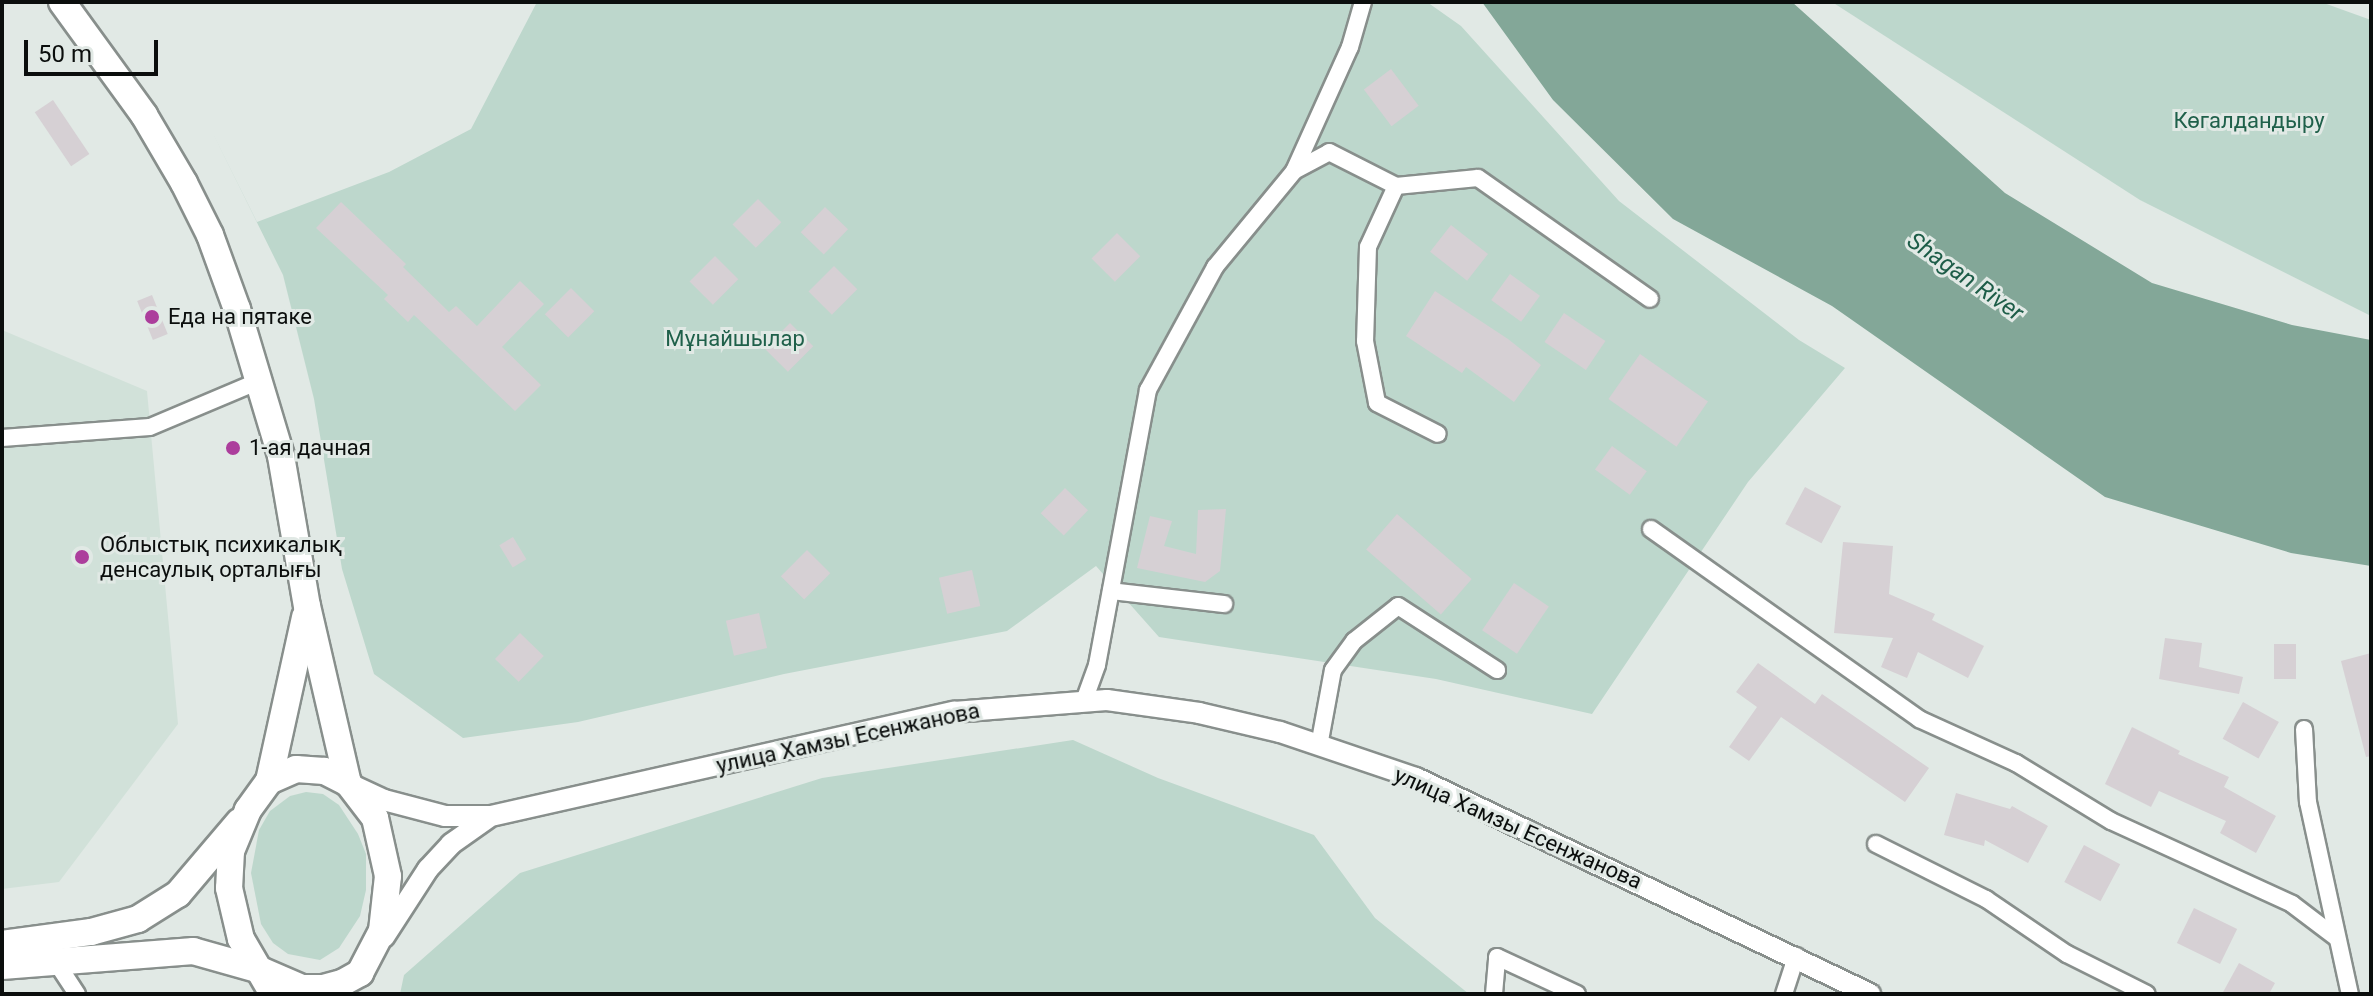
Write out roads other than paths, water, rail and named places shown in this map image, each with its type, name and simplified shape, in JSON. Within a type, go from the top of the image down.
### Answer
[{"type":"main road","points":[[2,966],[193,951],[260,970],[302,988],[342,983],[359,975],[382,931],[388,876],[375,818],[348,783],[307,606],[281,456],[215,249],[184,183],[144,115],[62,2]]},
{"type":"main road","points":[[2,944],[91,932],[138,919],[178,894],[269,781],[307,606]]},
{"type":"main road","points":[[269,781],[296,769],[309,769],[324,771],[348,783]]},
{"type":"main road","points":[[248,810],[231,851],[229,888],[241,939],[273,994]]},
{"type":"street","points":[[1084,701],[1097,665],[1148,390],[1215,267],[1294,171],[1350,47],[1363,2]]},
{"type":"street","points":[[1294,171],[1329,152],[1396,186],[1478,178],[1650,299]]},
{"type":"street","points":[[1396,186],[1368,247],[1365,341],[1377,403],[1438,434]]},
{"type":"street","points":[[2,438],[150,427],[259,381]]},
{"type":"street","points":[[1651,529],[1843,669],[1919,719],[2016,763],[2111,821],[2292,904],[2337,938]]},
{"type":"street","points":[[1111,591],[1224,604]]},
{"type":"street","points":[[1319,746],[1333,670],[1354,641],[1398,606],[1497,670]]},
{"type":"street","name":"улица Хамзы Есенжанова","points":[[491,816],[954,712],[1107,700],[1199,713],[1319,746],[1416,778],[1796,956],[1870,994]]},
{"type":"street","points":[[2304,729],[2308,802],[2350,994]]},
{"type":"street","points":[[348,783],[384,800],[445,816],[491,816]]},
{"type":"street","points":[[359,975],[428,869],[451,844],[491,816]]},
{"type":"street","points":[[1876,844],[1986,899],[2067,954],[2147,994]]},
{"type":"street","points":[[35,940],[55,960],[77,994]]},
{"type":"street","points":[[1784,994],[1796,956]]},
{"type":"street","points":[[1494,994],[1497,957],[1577,994]]},
{"type":"water","name":"Shagan River","points":[[1482,2],[1792,2],[2005,193],[2152,283],[2292,325],[2371,340],[2371,566],[2291,553],[2105,497],[1832,306],[1673,219],[1553,100]]},
{"type":"place","name":"Еда на пятаке","points":[[152,317]]},
{"type":"place","name":"1-ая дачная","points":[[233,448]]},
{"type":"place","name":"Облыстық психикалық денсаулық орталығы","points":[[82,557]]},
{"type":"park label","name":"Көгалдандыру","points":[[2249,121]]},
{"type":"park label","name":"Мұнайшылар","points":[[735,339]]}]
